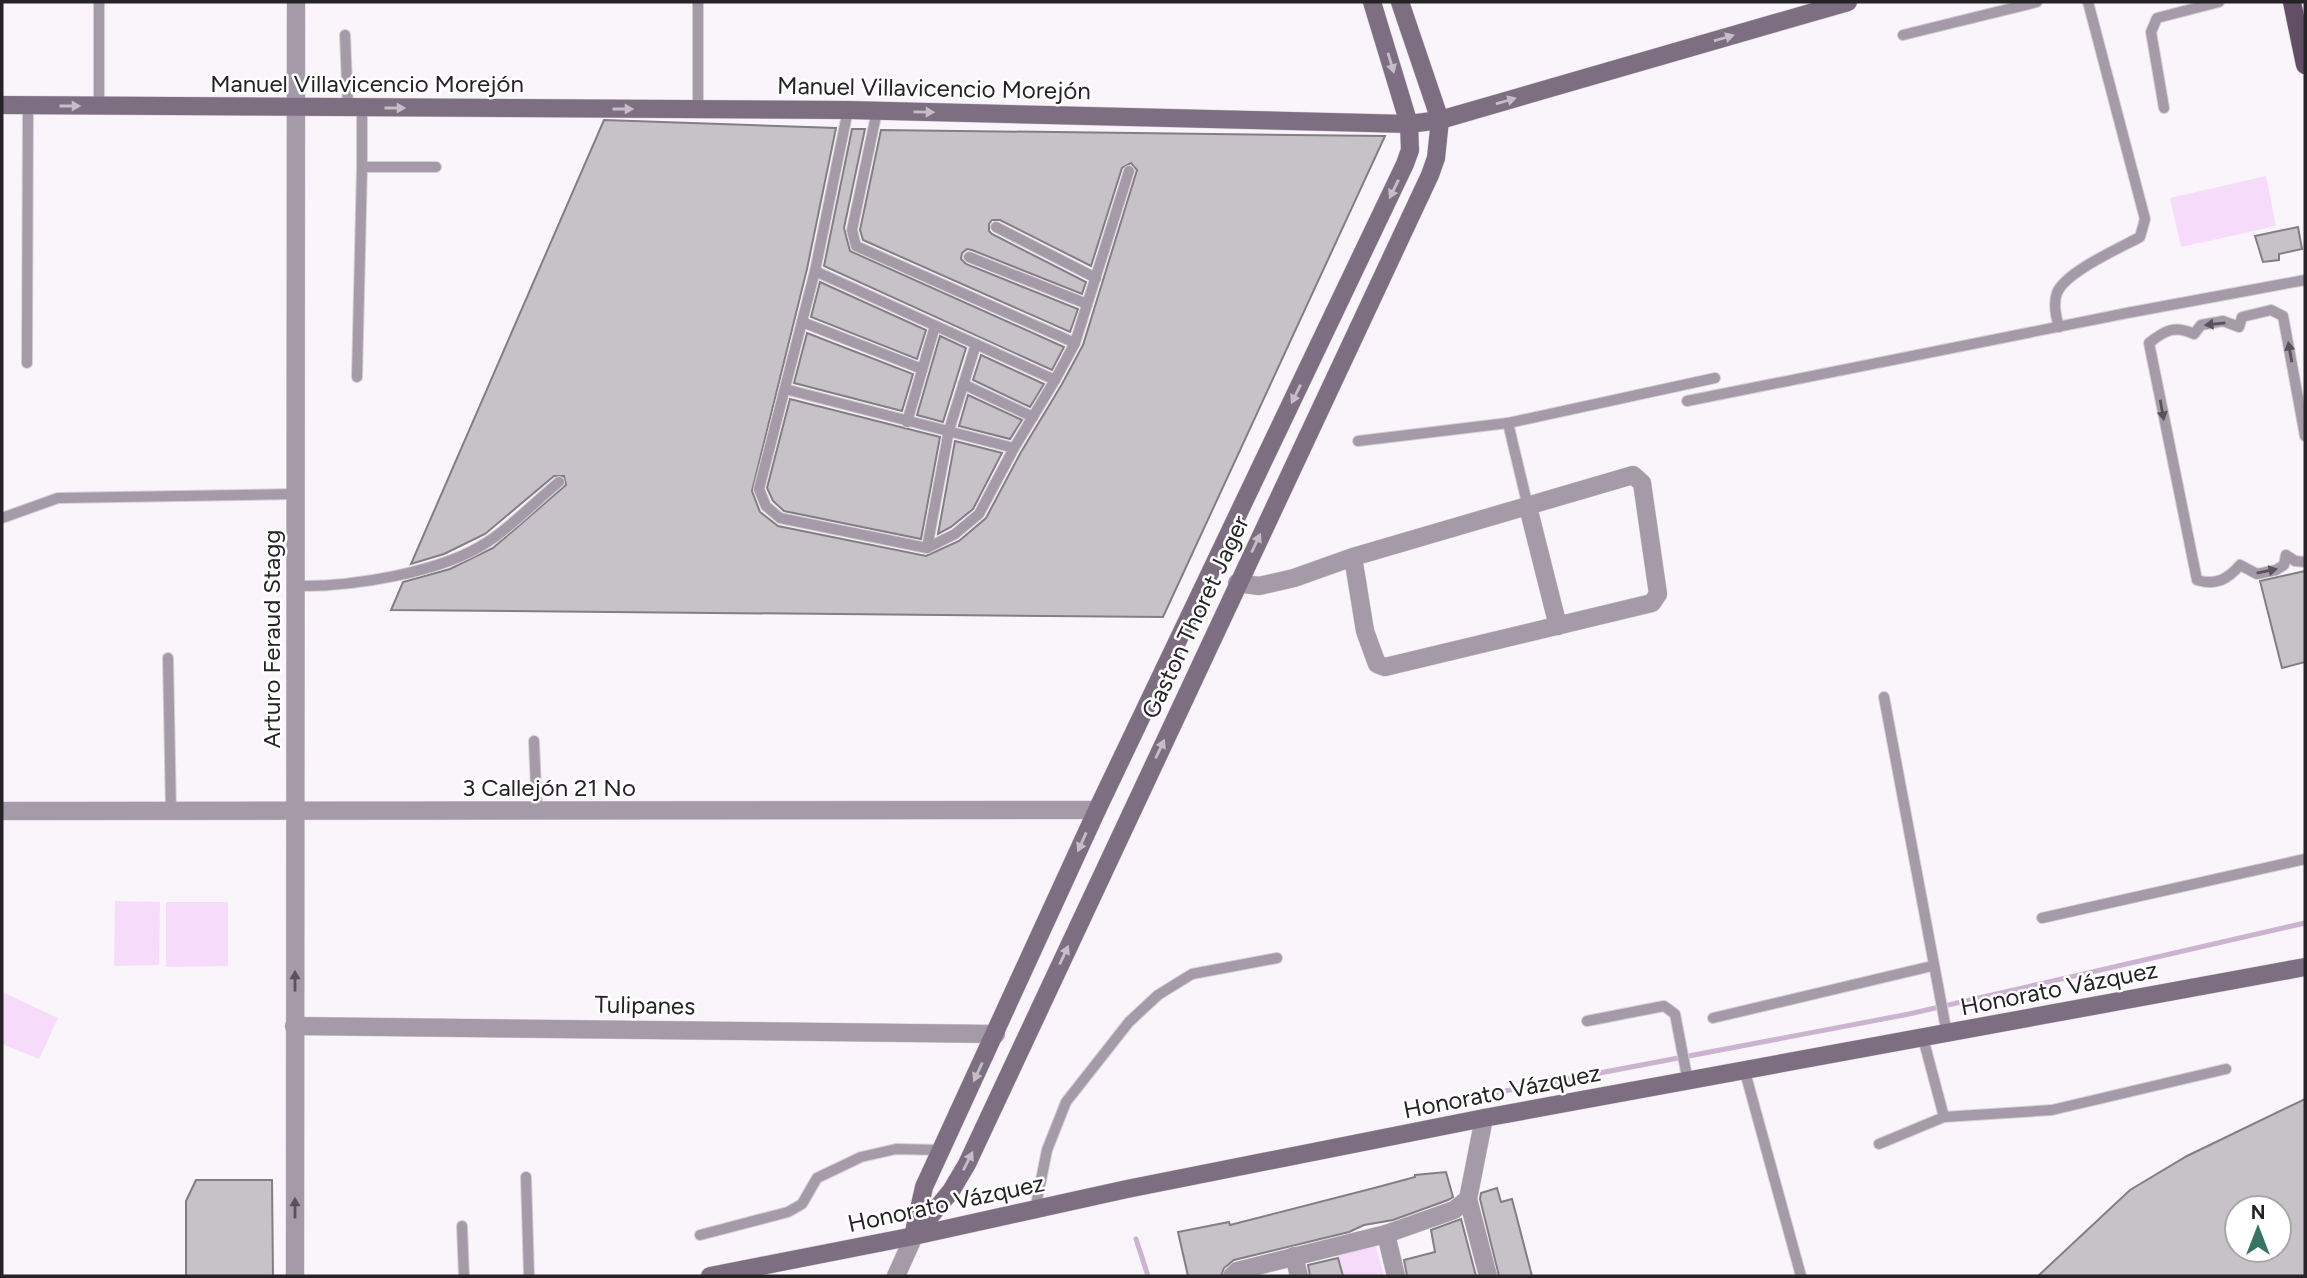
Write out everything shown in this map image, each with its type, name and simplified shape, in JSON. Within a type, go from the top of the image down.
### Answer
[{"type":"main road","points":[[2292,2],[2305,65]]},
{"type":"street","name":"Arturo Feraud Stagg","points":[[295,1276],[296,2]]},
{"type":"street","name":"Gaston Thoret Jager","points":[[896,1276],[914,1236],[924,1187],[1097,810],[1405,164],[1410,150],[1409,124],[1372,2]]},
{"type":"street","name":"Gaston Thoret Jager","points":[[914,1236],[951,1191],[967,1164],[1430,174],[1436,158],[1440,120],[1400,2]]},
{"type":"street","name":"Manuel Villavicencio Morejón","points":[[2,105],[848,110],[1409,124],[1440,120],[1848,2]]},
{"type":"street","points":[[1237,583],[1259,586],[1294,578],[1353,557],[1633,475],[1642,483],[1658,594],[1652,603],[1385,667],[1377,664],[1365,631],[1353,557]]},
{"type":"street","points":[[1528,507],[1558,626]]},
{"type":"street","name":"3 Callejón 21 No","points":[[2,811],[295,813],[1097,810]]},
{"type":"street","name":"Honorato Vázquez","points":[[710,1276],[1485,1118],[2305,967]]},
{"type":"street","name":"Tulipanes","points":[[295,1026],[996,1034]]},
{"type":"street","points":[[1485,1118],[1468,1199],[1488,1276]]},
{"type":"street","points":[[1232,1276],[1237,1270],[1386,1234],[1454,1210],[1468,1199]]},
{"type":"street","points":[[1386,1234],[1396,1276]]},
{"type":"street","points":[[1294,1256],[1299,1276]]},
{"type":"lane","points":[[99,2],[99,106]]},
{"type":"lane","points":[[698,2],[698,109]]},
{"type":"lane","points":[[1903,35],[2037,2]]},
{"type":"lane","points":[[2059,327],[2056,317],[2057,293],[2070,276],[2140,237],[2145,219],[2088,2]]},
{"type":"lane","points":[[2164,108],[2151,32],[2157,18],[2219,2]]},
{"type":"lane","points":[[345,35],[362,167],[357,377]]},
{"type":"lane","points":[[27,363],[28,106]]},
{"type":"lane","points":[[848,110],[815,271],[759,489],[766,506],[780,518],[927,548],[955,534],[979,514],[1075,343],[1129,171]]},
{"type":"lane","points":[[877,111],[852,230],[856,246],[1075,343]]},
{"type":"lane","points":[[362,167],[436,167]]},
{"type":"lane","points":[[996,227],[1096,278]]},
{"type":"lane","points":[[969,257],[1087,304]]},
{"type":"lane","points":[[815,271],[1055,380]]},
{"type":"lane","points":[[1688,401],[2305,280]]},
{"type":"lane","points":[[2305,436],[2283,316],[2271,310],[2242,317],[2239,327],[2223,321],[2201,325],[2194,334],[2181,328],[2162,332],[2149,343],[2197,580],[2207,583],[2225,580],[2240,565],[2258,575],[2284,565],[2287,555],[2295,561],[2305,562]]},
{"type":"lane","points":[[802,322],[922,369]]},
{"type":"lane","points":[[907,422],[935,326]]},
{"type":"lane","points":[[927,548],[949,430],[975,344]]},
{"type":"lane","points":[[1357,441],[1508,423],[1715,378]]},
{"type":"lane","points":[[963,384],[1033,417]]},
{"type":"lane","points":[[785,389],[1014,448]]},
{"type":"lane","points":[[1508,423],[1528,507]]},
{"type":"lane","points":[[295,586],[387,577],[453,560],[488,541],[559,482]]},
{"type":"lane","points":[[2,519],[58,498],[295,494]]},
{"type":"lane","points":[[168,657],[171,812]]},
{"type":"lane","points":[[1884,697],[1932,966],[1947,1034]]},
{"type":"lane","points":[[534,741],[537,812]]},
{"type":"lane","points":[[2042,918],[2305,859]]},
{"type":"lane","points":[[1035,1210],[1047,1150],[1066,1102],[1129,1022],[1158,995],[1192,974],[1277,958]]},
{"type":"lane","points":[[1713,1018],[1932,966]]},
{"type":"lane","points":[[1587,1021],[1664,1006],[1675,1014],[1688,1082]]},
{"type":"lane","points":[[1923,1038],[1944,1117]]},
{"type":"lane","points":[[1879,1144],[1944,1117],[2052,1110],[2226,1069]]},
{"type":"lane","points":[[1745,1072],[1801,1276]]},
{"type":"lane","points":[[700,1234],[788,1212],[802,1204],[817,1178],[862,1157],[896,1149],[941,1150]]},
{"type":"lane","points":[[526,1177],[529,1276]]},
{"type":"lane","points":[[462,1226],[464,1276]]},
{"type":"shaded area","points":[[2266,176],[2276,226],[2181,247],[2170,198]]},
{"type":"shaded area","points":[[115,901],[160,902],[159,965],[114,966]]},
{"type":"shaded area","points":[[166,902],[228,902],[228,966],[166,967]]},
{"type":"shaded area","points":[[2,992],[58,1018],[39,1059],[2,1044]]},
{"type":"shaded area","points":[[1375,1244],[1384,1276],[1343,1276],[1337,1254]]},
{"type":"building","points":[[604,120],[836,128],[807,269],[752,491],[760,512],[778,526],[926,556],[959,541],[986,518],[1021,452],[1062,384],[1083,345],[1137,170],[1131,163],[1122,168],[1091,266],[1000,220],[992,220],[989,224],[992,234],[1086,282],[1082,294],[972,250],[967,249],[962,253],[961,259],[966,264],[1078,309],[1070,332],[863,240],[860,230],[881,130],[1385,136],[1163,617],[391,610],[403,582],[450,569],[493,548],[566,485],[564,476],[554,476],[485,534],[444,554],[411,564]]},
{"type":"building","points":[[852,129],[865,129],[844,228],[850,251],[1064,347],[1052,370],[824,266]]},
{"type":"building","points":[[2298,227],[2302,249],[2279,254],[2279,260],[2263,262],[2255,236]]},
{"type":"building","points":[[820,282],[926,330],[917,359],[811,317]]},
{"type":"building","points":[[807,333],[913,374],[902,411],[794,383]]},
{"type":"building","points":[[940,336],[966,348],[943,422],[917,415]]},
{"type":"building","points":[[981,355],[1044,384],[1030,407],[973,380]]},
{"type":"building","points":[[968,395],[1022,420],[1010,439],[959,426]]},
{"type":"building","points":[[790,399],[940,437],[921,539],[784,511],[773,501],[767,488]]},
{"type":"building","points":[[955,441],[1002,453],[973,509],[938,534]]},
{"type":"building","points":[[2305,571],[2305,662],[2282,668],[2260,581]]},
{"type":"building","points":[[2305,1099],[2305,1276],[2038,1276],[2130,1190],[2187,1156]]},
{"type":"building","points":[[1446,1172],[1453,1197],[1448,1200],[1393,1220],[1364,1225],[1349,1232],[1234,1260],[1224,1268],[1221,1276],[1188,1276],[1178,1232],[1229,1222],[1230,1225],[1415,1175]]},
{"type":"building","points":[[196,1180],[272,1180],[273,1276],[186,1276],[186,1201]]},
{"type":"building","points":[[1497,1188],[1501,1202],[1512,1199],[1532,1276],[1499,1276],[1480,1199],[1481,1193]]},
{"type":"building","points":[[1461,1219],[1476,1276],[1407,1276],[1404,1260],[1435,1252],[1431,1230]]},
{"type":"building","points":[[1338,1258],[1343,1276],[1310,1276],[1308,1265]]},
{"type":"waterway","points":[[1484,1095],[1909,1014],[2305,923]]},
{"type":"waterway","points":[[1136,1239],[1148,1276]]}]
